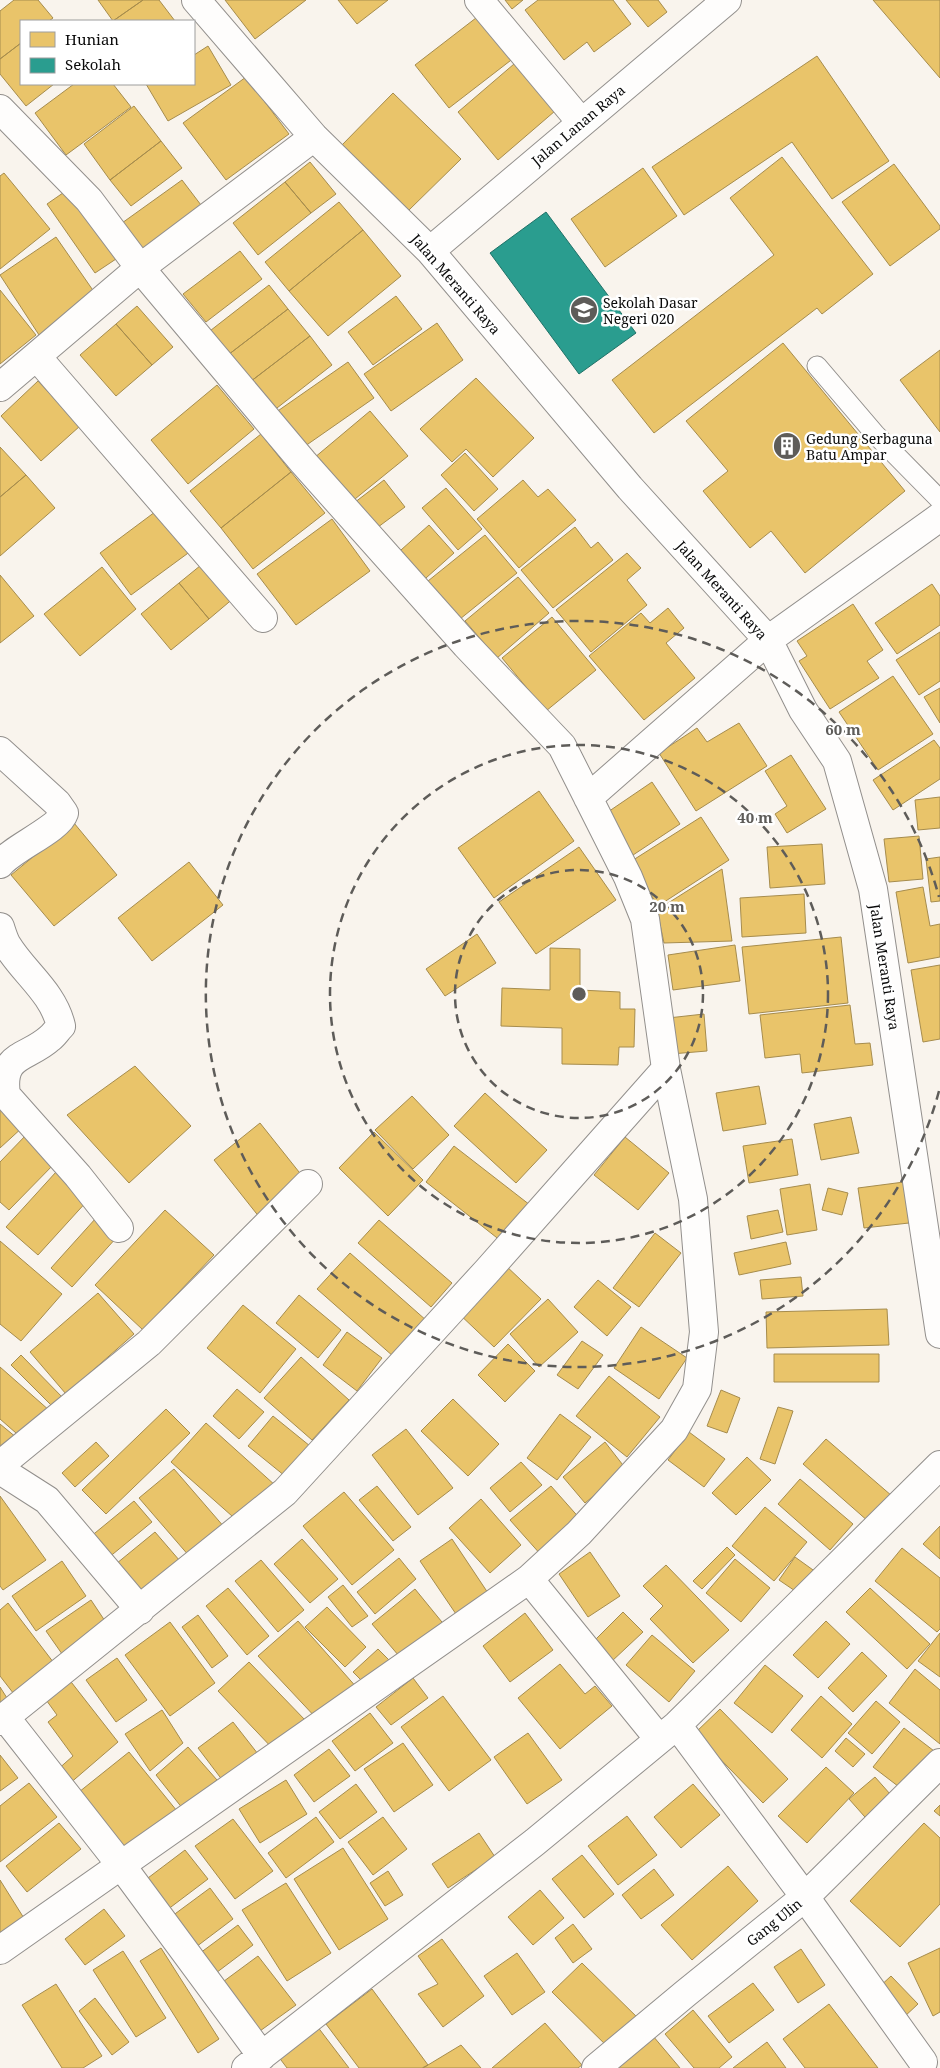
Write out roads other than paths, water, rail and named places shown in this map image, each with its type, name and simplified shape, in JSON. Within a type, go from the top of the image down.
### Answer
[{"type":"street","name":"Jalan Meranti Raya","points":[[196,0],[314,137],[430,251],[630,488],[768,640],[803,710],[837,761],[873,889],[932,1215],[940,1334]]},
{"type":"street","points":[[479,0],[581,122]]},
{"type":"street","name":"Jalan Lanan Raya","points":[[430,251],[727,0]]},
{"type":"street","points":[[0,1950],[529,1579],[579,1532],[674,1430],[697,1389],[704,1332],[693,1199],[666,1069],[645,919],[628,877],[562,746],[466,645],[303,462],[140,268],[89,200],[6,125]]},
{"type":"street","points":[[0,387],[140,268],[314,137]]},
{"type":"street","points":[[37,357],[263,618]]},
{"type":"street","points":[[588,798],[768,640],[937,519]]},
{"type":"street","points":[[0,750],[57,803],[64,813],[58,822],[19,848],[0,864]]},
{"type":"street","points":[[0,927],[7,945],[45,992],[58,1014],[61,1026],[50,1039],[9,1064],[3,1080],[6,1095],[78,1176],[119,1228]]},
{"type":"street","points":[[666,1069],[488,1270],[285,1492],[3,1719],[121,1865],[254,2062],[535,1842],[668,1732],[940,1466]]},
{"type":"street","points":[[0,1465],[150,1343],[308,1184]]},
{"type":"street","points":[[0,1470],[47,1500],[140,1610]]},
{"type":"street","points":[[529,1579],[668,1732],[806,1897],[926,2060]]},
{"type":"street","name":"Gang Ulin","points":[[596,2068],[806,1897],[940,1763]]},
{"type":"lane","points":[[816,366],[875,434],[937,519]]},
{"type":"place","name":"Sekolah Dasar Negeri 020","points":[[584,310]]},
{"type":"place","name":"Gedung Serbaguna Batu Ampar","points":[[787,446]]}]
